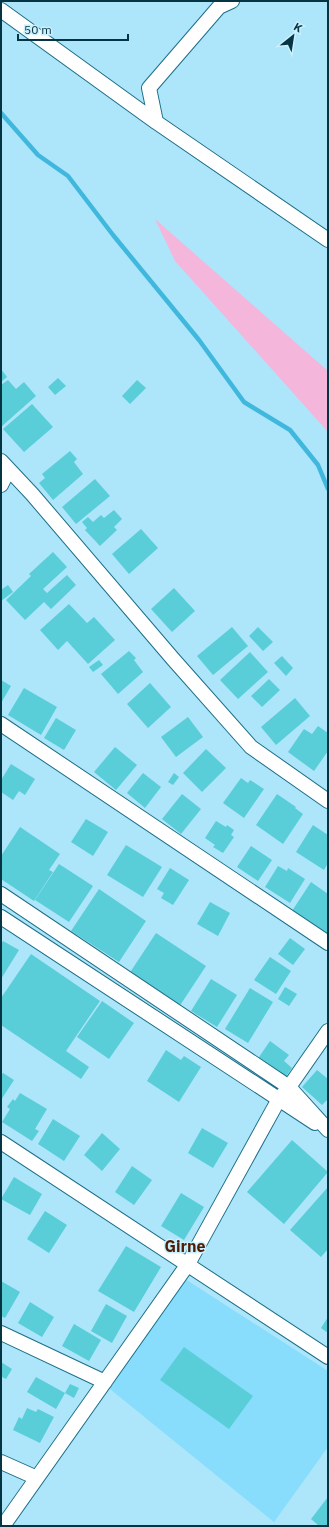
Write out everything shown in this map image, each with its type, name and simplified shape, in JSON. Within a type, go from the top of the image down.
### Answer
[{"type":"street","points":[[156,122],[149,88],[217,4],[232,1]]},
{"type":"street","points":[[1,10],[156,122],[328,240]]},
{"type":"street","points":[[1,485],[5,466]]},
{"type":"street","points":[[5,466],[37,500],[251,747],[328,801]]},
{"type":"street","points":[[1,724],[328,943]]},
{"type":"street","points":[[1,894],[289,1087],[328,1131]]},
{"type":"street","points":[[1,917],[328,1131]]},
{"type":"street","points":[[3,1526],[188,1264],[279,1099],[328,1031]]},
{"type":"street","points":[[1,1142],[328,1357]]},
{"type":"street","points":[[1,1333],[105,1382]]},
{"type":"street","points":[[1,1462],[37,1478]]},
{"type":"shaded area","points":[[155,219],[328,371],[328,432],[175,261]]},
{"type":"shaded area","points":[[182,1277],[328,1371],[328,1447],[274,1522],[110,1389]]},
{"type":"building","points":[[1,369],[7,377],[1,382]]},
{"type":"building","points":[[58,378],[66,386],[55,395],[48,387]]},
{"type":"building","points":[[8,380],[16,389],[24,382],[36,396],[1,427],[1,385]]},
{"type":"building","points":[[137,380],[146,388],[130,404],[122,396]]},
{"type":"building","points":[[32,404],[53,427],[24,452],[3,429]]},
{"type":"building","points":[[70,451],[77,459],[74,462],[83,474],[53,500],[39,483],[45,478],[42,474]]},
{"type":"building","points":[[95,479],[110,496],[76,524],[62,507]]},
{"type":"building","points":[[114,510],[122,519],[114,527],[117,530],[100,546],[85,530],[87,528],[82,522],[88,517],[93,522],[101,515],[104,518]]},
{"type":"building","points":[[141,529],[158,548],[129,574],[112,554]]},
{"type":"building","points":[[53,552],[67,567],[43,589],[47,593],[67,575],[76,585],[51,609],[44,602],[25,620],[6,600],[31,576],[29,574]]},
{"type":"building","points":[[8,585],[13,592],[1,601],[1,590]]},
{"type":"building","points":[[174,588],[195,611],[172,632],[151,609]]},
{"type":"building","points":[[69,604],[87,623],[94,617],[115,640],[88,664],[67,641],[58,650],[40,630]]},
{"type":"building","points":[[232,627],[248,646],[213,675],[197,656]]},
{"type":"building","points":[[258,627],[273,642],[263,651],[249,636]]},
{"type":"building","points":[[129,651],[136,658],[134,660],[143,672],[118,694],[101,674]]},
{"type":"building","points":[[250,652],[268,672],[238,699],[220,680]]},
{"type":"building","points":[[282,656],[293,668],[286,676],[274,663]]},
{"type":"building","points":[[99,660],[103,665],[93,672],[89,667]]},
{"type":"building","points":[[269,679],[280,690],[262,707],[251,696]]},
{"type":"building","points":[[1,680],[11,686],[1,703]]},
{"type":"building","points":[[150,683],[171,707],[148,728],[127,704]]},
{"type":"building","points":[[24,688],[57,707],[41,735],[8,715]]},
{"type":"building","points":[[295,698],[310,716],[276,745],[261,727]]},
{"type":"building","points":[[188,717],[203,737],[176,757],[161,737]]},
{"type":"building","points":[[56,718],[76,730],[64,750],[44,738]]},
{"type":"building","points":[[318,726],[328,733],[328,751],[314,771],[288,752],[304,729],[312,734]]},
{"type":"building","points":[[115,747],[137,765],[116,790],[94,772]]},
{"type":"building","points":[[206,749],[226,768],[202,792],[183,773]]},
{"type":"building","points":[[11,764],[35,779],[25,795],[19,791],[13,800],[1,792],[1,780]]},
{"type":"building","points":[[143,773],[161,787],[145,808],[127,793]]},
{"type":"building","points":[[174,773],[179,777],[173,785],[168,782]]},
{"type":"building","points":[[241,778],[248,783],[250,780],[264,789],[244,818],[223,803]]},
{"type":"building","points":[[182,794],[201,809],[181,834],[162,819]]},
{"type":"building","points":[[277,794],[296,807],[295,808],[303,814],[283,844],[256,825]]},
{"type":"building","points":[[86,819],[108,832],[93,856],[71,842]]},
{"type":"building","points":[[216,821],[226,827],[227,825],[234,830],[231,835],[234,837],[223,853],[213,847],[215,845],[205,838]]},
{"type":"building","points":[[313,825],[328,835],[328,863],[324,870],[296,852]]},
{"type":"building","points":[[20,827],[60,854],[49,870],[53,872],[34,901],[1,879],[1,856]]},
{"type":"building","points":[[126,845],[162,867],[143,897],[107,875]]},
{"type":"building","points":[[251,846],[272,860],[258,881],[237,867]]},
{"type":"building","points":[[59,864],[93,886],[69,922],[35,900]]},
{"type":"building","points":[[278,866],[287,871],[288,868],[305,879],[290,903],[265,887]]},
{"type":"building","points":[[170,868],[189,880],[173,905],[161,898],[164,893],[157,889]]},
{"type":"building","points":[[311,882],[328,894],[328,935],[292,911]]},
{"type":"building","points":[[99,889],[146,921],[119,962],[71,931]]},
{"type":"building","points":[[210,902],[230,913],[218,936],[197,924]]},
{"type":"building","points":[[156,933],[206,966],[179,1007],[129,974]]},
{"type":"building","points":[[290,938],[305,949],[293,965],[278,954]]},
{"type":"building","points":[[3,941],[19,950],[1,979],[1,944]]},
{"type":"building","points":[[31,954],[100,1001],[66,1051],[89,1067],[81,1079],[1,1025],[1,998]]},
{"type":"building","points":[[270,957],[291,971],[276,994],[254,980]]},
{"type":"building","points":[[211,979],[237,995],[217,1027],[191,1011]]},
{"type":"building","points":[[285,987],[297,994],[289,1006],[278,999]]},
{"type":"building","points":[[250,988],[273,1002],[248,1043],[225,1029]]},
{"type":"building","points":[[102,1001],[134,1023],[109,1059],[77,1037]]},
{"type":"building","points":[[270,1041],[289,1055],[284,1061],[292,1068],[284,1079],[257,1060]]},
{"type":"building","points":[[166,1050],[181,1060],[184,1056],[201,1067],[179,1102],[147,1081]]},
{"type":"building","points":[[317,1070],[328,1079],[328,1099],[322,1105],[302,1087]]},
{"type":"building","points":[[3,1073],[14,1080],[1,1100],[1,1075]]},
{"type":"building","points":[[20,1093],[47,1109],[35,1129],[39,1131],[32,1141],[2,1122],[10,1109],[7,1107],[13,1099],[15,1101]]},
{"type":"building","points":[[53,1119],[80,1136],[64,1161],[38,1144]]},
{"type":"building","points":[[202,1128],[228,1143],[213,1168],[188,1153]]},
{"type":"building","points":[[102,1133],[120,1149],[102,1171],[84,1155]]},
{"type":"building","points":[[292,1140],[328,1172],[284,1224],[247,1192]]},
{"type":"building","points":[[132,1166],[152,1180],[134,1205],[115,1192]]},
{"type":"building","points":[[14,1177],[42,1194],[30,1215],[1,1199]]},
{"type":"building","points":[[328,1187],[328,1249],[321,1257],[290,1230]]},
{"type":"building","points":[[181,1193],[204,1207],[184,1240],[161,1226]]},
{"type":"building","points":[[45,1211],[67,1225],[49,1253],[27,1239]]},
{"type":"building","points":[[126,1246],[161,1267],[134,1312],[98,1291]]},
{"type":"building","points":[[1,1281],[20,1292],[5,1318],[1,1316]]},
{"type":"building","points":[[30,1302],[54,1317],[42,1337],[18,1323]]},
{"type":"building","points":[[106,1304],[127,1316],[112,1343],[91,1331]]},
{"type":"building","points":[[328,1317],[328,1333],[321,1328]]},
{"type":"building","points":[[74,1324],[101,1340],[89,1361],[62,1346]]},
{"type":"building","points":[[184,1347],[253,1396],[229,1429],[160,1380]]},
{"type":"building","points":[[1,1362],[12,1369],[6,1379],[2,1377],[1,1380]]},
{"type":"building","points":[[36,1377],[65,1393],[56,1409],[27,1392]]},
{"type":"building","points":[[70,1384],[79,1388],[74,1398],[65,1393]]},
{"type":"building","points":[[27,1408],[36,1412],[38,1409],[54,1417],[40,1443],[13,1430],[19,1417],[22,1419]]},
{"type":"building","points":[[328,1497],[328,1526],[319,1526],[311,1519]]},
{"type":"waterway","points":[[1,113],[38,155],[68,176],[113,235],[199,340],[244,402],[290,430],[318,465],[328,489]]},
{"type":"district","name":"Girne","points":[[185,1246]]}]
